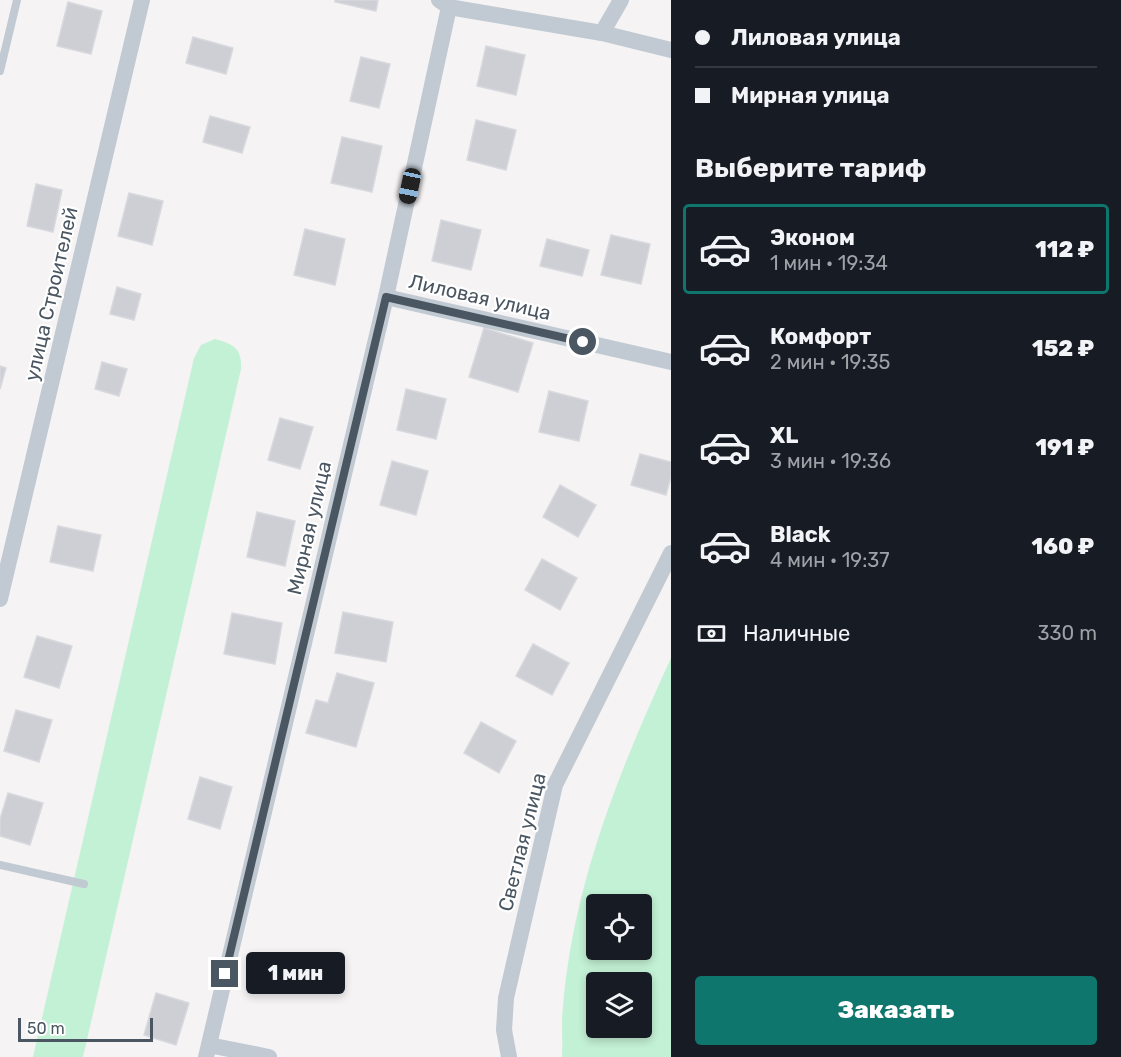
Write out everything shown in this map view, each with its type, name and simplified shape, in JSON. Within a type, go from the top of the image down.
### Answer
[{"type":"street","name":"улица Строителей","points":[[0,599],[142,0]]},
{"type":"street","points":[[602,33],[621,0]]},
{"type":"street","points":[[444,3],[602,33],[671,50]]},
{"type":"street","name":"Мирная улица","points":[[207,1051],[386,297],[444,3]]},
{"type":"street","name":"Лиловая улица","points":[[386,297],[671,362]]},
{"type":"street","name":"Светлая улица","points":[[509,1057],[504,1030],[506,998],[555,784],[671,553]]},
{"type":"street","points":[[207,1051],[269,1057]]},
{"type":"lane","points":[[0,71],[16,0]]},
{"type":"lane","points":[[0,865],[84,884]]},
{"type":"green space","points":[[215,339],[235,348],[240,356],[241,369],[83,1057],[33,1057],[194,358],[201,345]]},
{"type":"green space","points":[[671,658],[671,1057],[562,1057],[562,1013],[568,961],[577,916],[602,828],[634,742]]},
{"type":"building","points":[[335,0],[378,0],[376,11],[335,2]]},
{"type":"building","points":[[68,2],[102,11],[91,54],[57,46]]},
{"type":"building","points":[[193,37],[233,48],[226,74],[186,63]]},
{"type":"building","points":[[486,46],[525,55],[516,95],[477,86]]},
{"type":"building","points":[[361,57],[390,64],[379,108],[350,101]]},
{"type":"building","points":[[210,116],[250,127],[242,153],[203,142]]},
{"type":"building","points":[[476,120],[516,130],[506,170],[467,160]]},
{"type":"building","points":[[342,137],[382,146],[372,192],[331,183]]},
{"type":"building","points":[[36,184],[62,190],[53,232],[27,226]]},
{"type":"building","points":[[129,193],[163,201],[152,245],[118,236]]},
{"type":"building","points":[[441,220],[481,230],[471,270],[432,261]]},
{"type":"building","points":[[305,229],[345,239],[335,285],[294,275]]},
{"type":"building","points":[[611,235],[650,244],[641,284],[601,275]]},
{"type":"building","points":[[547,239],[589,250],[582,276],[540,266]]},
{"type":"building","points":[[117,287],[141,294],[134,320],[110,314]]},
{"type":"building","points":[[484,328],[533,343],[518,392],[469,377]]},
{"type":"building","points":[[102,362],[127,369],[119,396],[95,389]]},
{"type":"building","points":[[0,366],[6,368],[0,389]]},
{"type":"building","points":[[406,389],[446,399],[436,439],[397,430]]},
{"type":"building","points":[[549,391],[588,401],[579,441],[539,432]]},
{"type":"building","points":[[280,418],[313,427],[300,469],[268,460]]},
{"type":"building","points":[[640,454],[671,462],[671,477],[666,495],[631,485]]},
{"type":"building","points":[[392,461],[428,471],[416,515],[380,505]]},
{"type":"building","points":[[560,485],[596,505],[578,537],[543,517]]},
{"type":"building","points":[[257,512],[295,521],[285,566],[247,557]]},
{"type":"building","points":[[58,526],[101,535],[93,571],[50,562]]},
{"type":"building","points":[[542,559],[577,578],[560,610],[525,590]]},
{"type":"building","points":[[343,612],[393,622],[386,662],[335,653]]},
{"type":"building","points":[[232,613],[282,623],[275,664],[224,654]]},
{"type":"building","points":[[37,636],[72,646],[59,688],[24,677]]},
{"type":"building","points":[[533,644],[569,663],[552,695],[516,676]]},
{"type":"building","points":[[337,673],[374,683],[356,747],[306,733],[316,700],[328,703]]},
{"type":"building","points":[[16,710],[52,720],[39,762],[4,751]]},
{"type":"building","points":[[481,722],[516,741],[499,773],[464,753]]},
{"type":"building","points":[[200,777],[232,787],[220,829],[188,819]]},
{"type":"building","points":[[8,793],[43,803],[30,845],[0,836],[0,819]]},
{"type":"building","points":[[156,993],[189,1003],[176,1045],[144,1035]]},
{"type":"route","points":[[225,974],[386,297],[583,342]]}]
